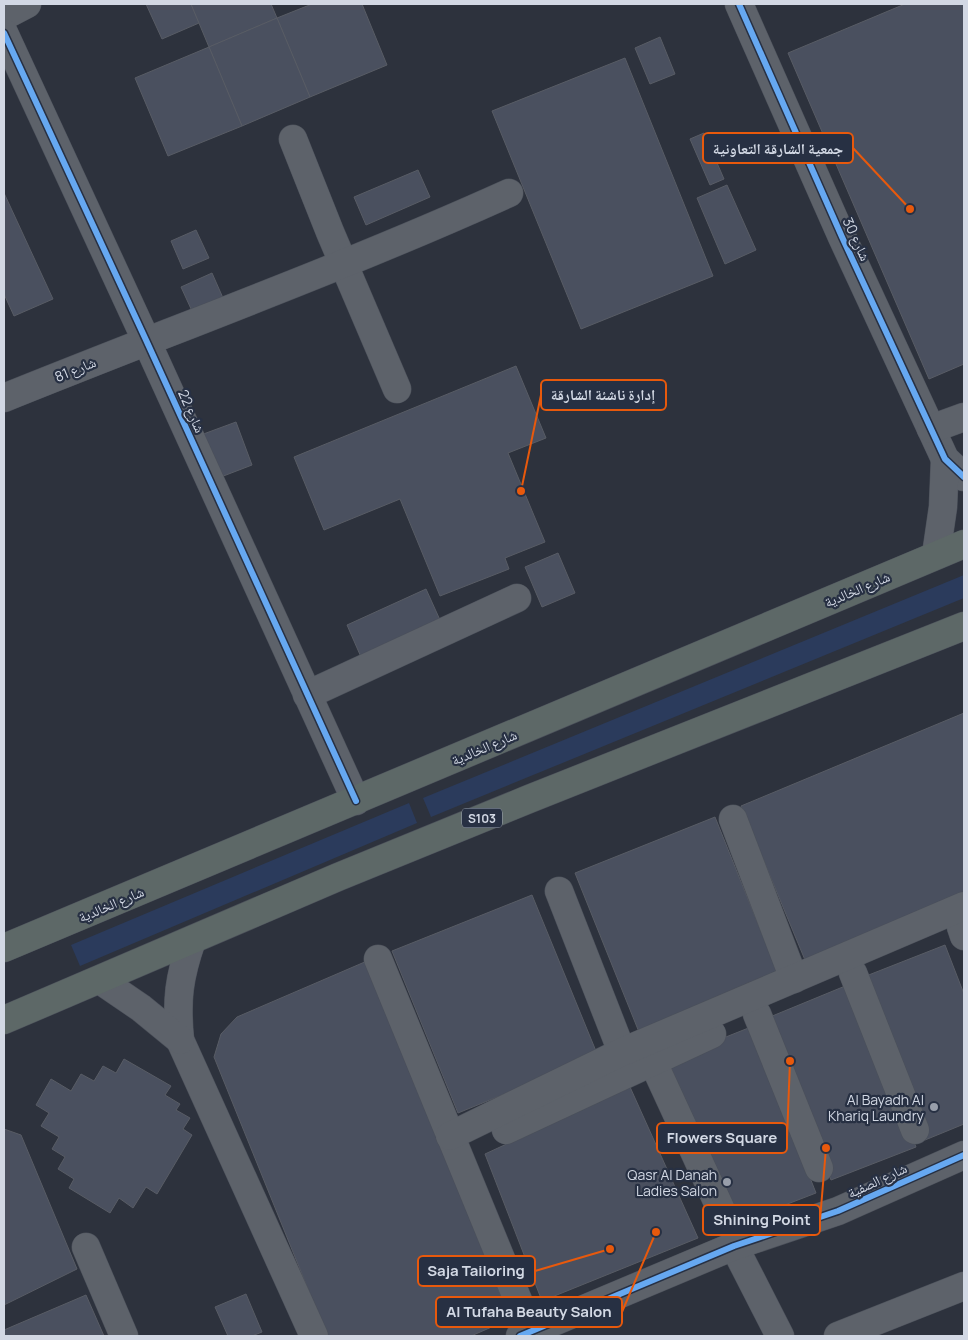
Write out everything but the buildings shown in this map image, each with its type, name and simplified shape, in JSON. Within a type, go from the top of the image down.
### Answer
[{"type":"main road","name":"شارع الخالدية","points":[[4,948],[964,544]]},
{"type":"main road","name":"S103","points":[[4,1020],[338,877],[964,626]]},
{"type":"street","points":[[4,16],[27,4]]},
{"type":"street","name":"شارع 30","points":[[739,4],[842,237],[931,429],[958,463],[943,507],[936,555]]},
{"type":"street","name":"شارع 22","points":[[4,33],[356,801]]},
{"type":"street","points":[[293,139],[398,389]]},
{"type":"street","name":"شارع 81","points":[[4,398],[146,340],[344,264],[437,226],[509,193]]},
{"type":"street","points":[[931,429],[964,417]]},
{"type":"street","points":[[307,695],[517,598]]},
{"type":"street","points":[[733,819],[794,979]]},
{"type":"street","points":[[559,891],[622,1052]]},
{"type":"street","points":[[453,1144],[622,1052],[794,979],[963,924]]},
{"type":"street","points":[[453,1144],[652,1060],[963,924]]},
{"type":"street","points":[[192,940],[178,989],[180,1040],[314,1336]]},
{"type":"street","points":[[378,959],[453,1144],[526,1334]]},
{"type":"street","points":[[853,973],[915,1130]]},
{"type":"street","points":[[100,980],[141,1008],[180,1040]]},
{"type":"street","points":[[757,1014],[819,1168]]},
{"type":"street","points":[[652,1060],[723,1214]]},
{"type":"street","name":"شارع الصفية","points":[[526,1334],[734,1246],[838,1211],[964,1155]]},
{"type":"street","points":[[734,1246],[780,1336]]},
{"type":"street","points":[[86,1247],[124,1336]]},
{"type":"street","points":[[838,1336],[964,1286]]},
{"type":"shaded area","points":[[964,575],[964,598],[431,817],[423,798]]},
{"type":"shaded area","points":[[409,803],[417,823],[80,966],[71,945]]},
{"type":"cycle path","points":[[739,4],[842,237],[945,459],[964,477]]},
{"type":"cycle path","points":[[4,33],[356,801]]},
{"type":"cycle path","points":[[520,1336],[734,1246],[838,1211],[964,1155]]},
{"type":"place","name":"جمعية الشارقة التعاونية","points":[[910,209]]},
{"type":"place","name":"إدارة ناشئة الشارقة","points":[[521,491]]},
{"type":"place","name":"Flowers Square","points":[[790,1061]]},
{"type":"place","name":"Al Bayadh Al Khariq Laundry","points":[[934,1107]]},
{"type":"place","name":"Shining Point","points":[[826,1148]]},
{"type":"place","name":"Qasr Al Danah Ladies Salon","points":[[727,1182]]},
{"type":"place","name":"Al Tufaha Beauty Salon","points":[[656,1232]]},
{"type":"place","name":"Saja Tailoring","points":[[610,1249]]}]
